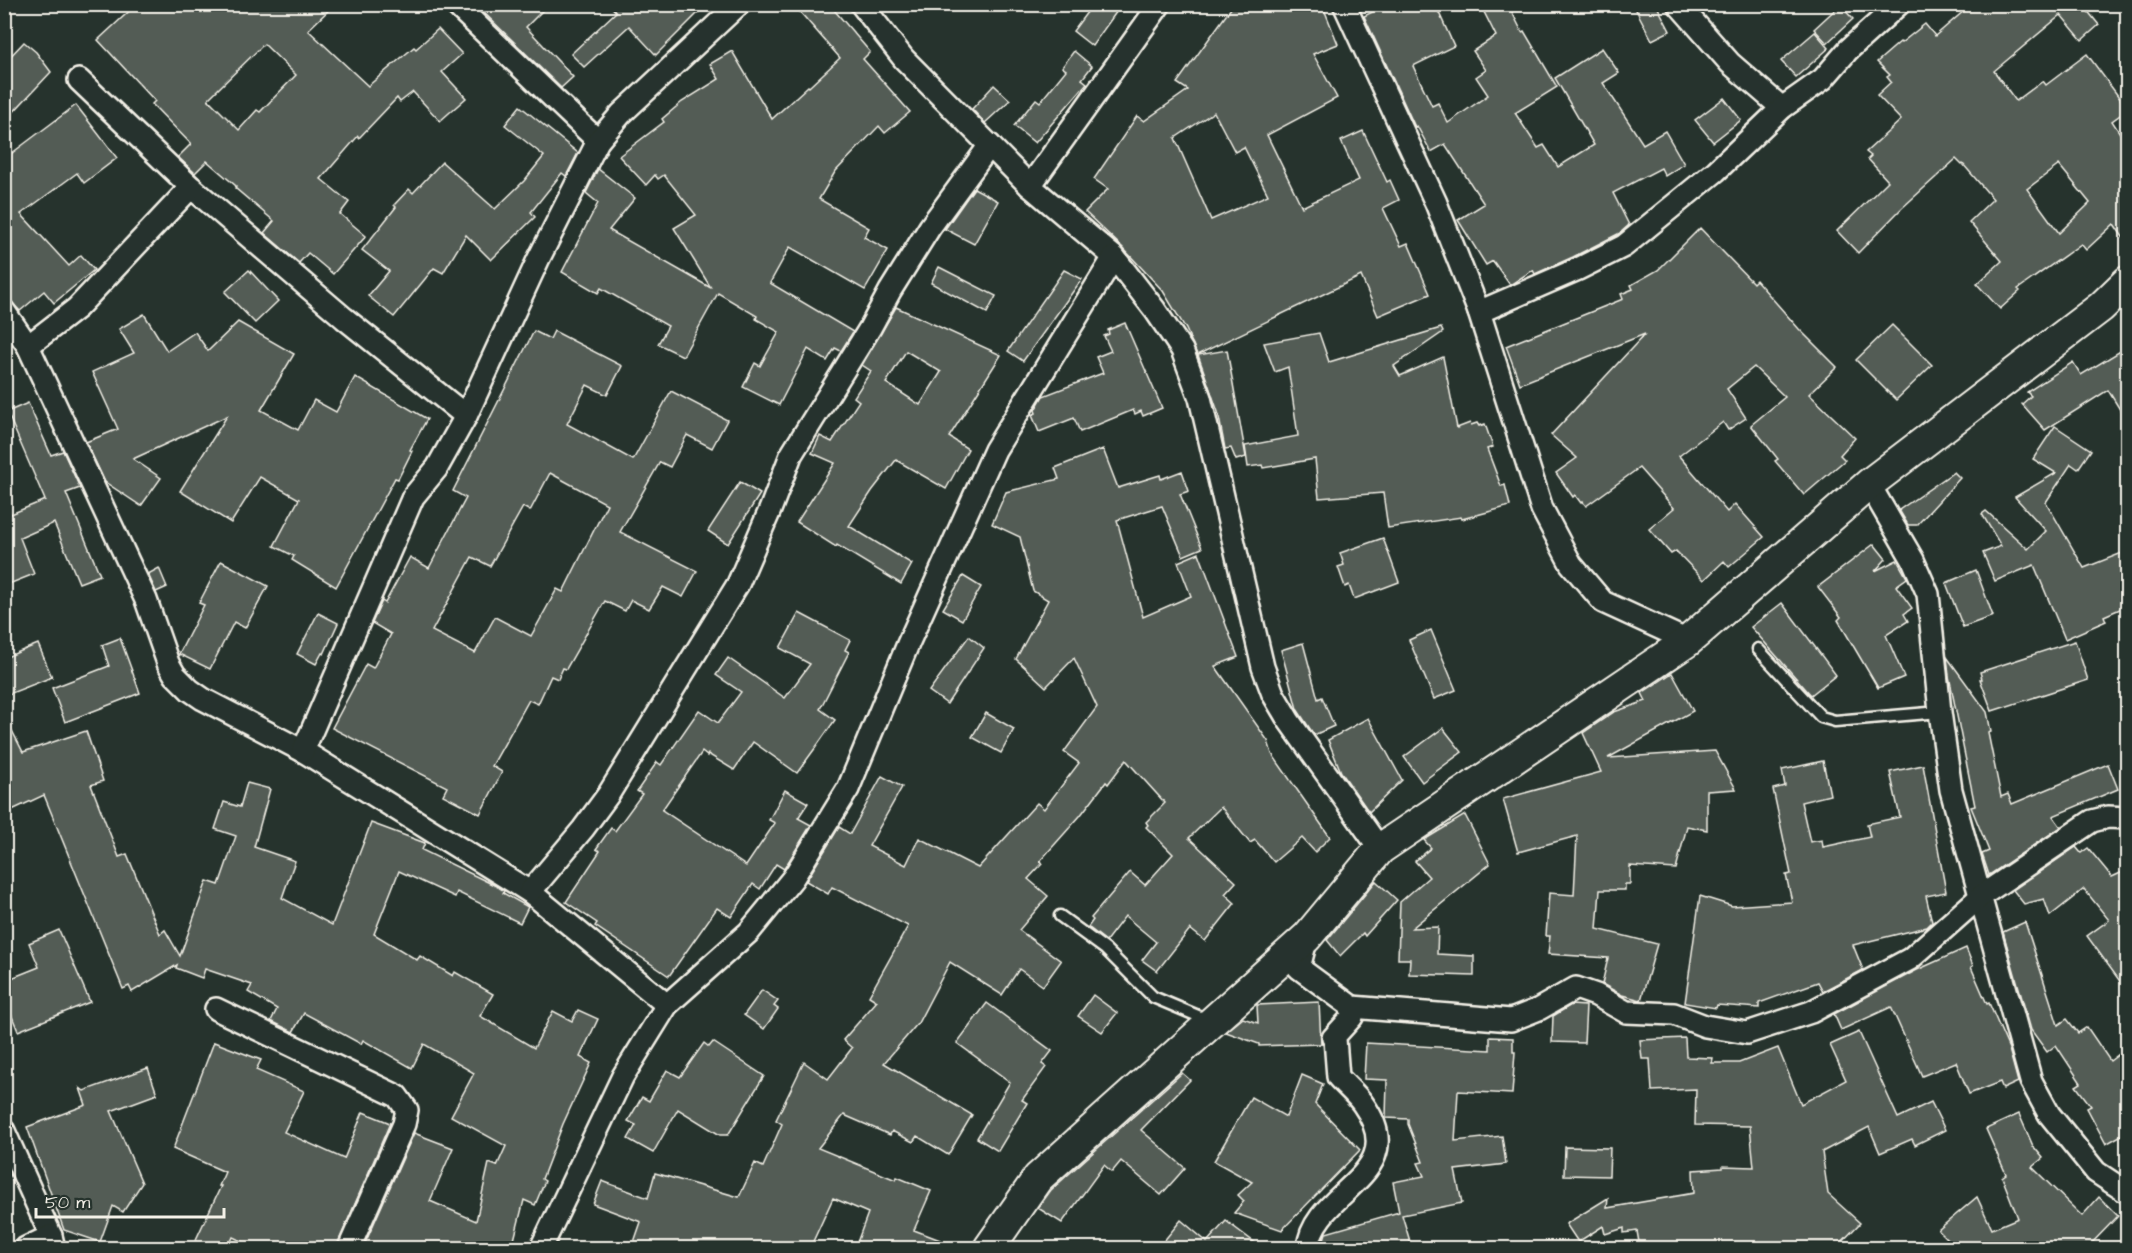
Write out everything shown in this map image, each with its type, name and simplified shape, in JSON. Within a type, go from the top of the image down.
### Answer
[{"type":"street","points":[[455,4],[598,141]]},
{"type":"street","points":[[303,751],[413,497],[437,468],[466,416],[538,260],[598,141],[621,114],[739,4]]},
{"type":"street","points":[[861,4],[904,58],[1030,186],[1114,257],[1155,310],[1182,350],[1196,388],[1263,667],[1273,694],[1289,721],[1380,849]]},
{"type":"street","points":[[1030,186],[1160,4]]},
{"type":"street","points":[[1344,4],[1436,203],[1479,312],[1542,509],[1571,564],[1603,602],[1688,641]]},
{"type":"street","points":[[1678,4],[1730,63],[1782,108]]},
{"type":"street","points":[[1479,312],[1578,269],[1624,246],[1716,171],[1782,108],[1823,79],[1848,50],[1899,4]]},
{"type":"street","points":[[79,80],[191,188],[344,318],[466,416]]},
{"type":"street","points":[[530,892],[583,829],[608,795],[738,584],[791,455],[919,245],[990,145]]},
{"type":"street","points":[[28,346],[77,308],[191,188]]},
{"type":"street","points":[[541,1248],[623,1076],[667,1005],[712,966],[756,923],[793,878],[848,789],[908,644],[995,450],[1114,257]]},
{"type":"street","points":[[989,1248],[1038,1178],[1307,937],[1380,849],[1688,641],[1869,484],[2101,307],[2127,281]]},
{"type":"street","points":[[4,312],[28,346],[146,600],[168,663],[175,675],[203,699],[303,751],[530,892],[667,1005]]},
{"type":"street","points":[[1869,484],[1913,560],[1928,594],[1940,712],[1951,790],[2031,1081],[2049,1114],[2096,1172],[2127,1192]]},
{"type":"street","points":[[1307,937],[1299,968],[1352,1007],[1511,1020],[1539,1009],[1575,988],[1596,995],[1626,1012],[1674,1014],[1706,1026],[1747,1033],[1811,1012],[1910,959],[1981,896],[2092,821],[2127,818]]},
{"type":"street","points":[[1308,1248],[1309,1238],[1317,1222],[1372,1164],[1377,1146],[1376,1126],[1363,1103],[1338,1077],[1333,1038],[1352,1017],[1352,1007]]},
{"type":"street","points":[[216,1009],[397,1096],[407,1110],[405,1124],[349,1248]]},
{"type":"street","points":[[4,1131],[52,1242],[26,1248]]},
{"type":"lane","points":[[1758,649],[1821,717],[1835,721],[1940,712]]},
{"type":"lane","points":[[1060,916],[1105,949],[1153,997],[1213,1022]]},
{"type":"building","points":[[137,4],[335,4],[308,30],[368,86],[438,29],[462,54],[442,72],[466,98],[440,121],[413,92],[400,102],[397,98],[359,138],[358,136],[321,179],[349,202],[340,214],[366,236],[333,274],[308,253],[299,263],[264,233],[274,221],[207,161],[195,173],[178,157],[191,144],[152,104],[155,101],[98,40]],"holes":[[[264,44],[296,75],[260,112],[257,110],[239,130],[208,99]]]},
{"type":"building","points":[[475,4],[549,4],[526,27],[573,77],[561,88]]},
{"type":"building","points":[[609,4],[707,4],[656,55],[629,26],[584,67],[571,54],[616,12]]},
{"type":"building","points":[[793,4],[829,4],[870,52],[863,59],[910,112],[885,133],[879,126],[835,172],[819,199],[869,228],[864,237],[888,250],[865,290],[790,247],[770,283],[853,332],[841,351],[835,348],[827,361],[808,349],[779,405],[743,387],[755,363],[760,366],[779,332],[756,319],[757,316],[718,293],[683,356],[658,344],[668,326],[601,288],[598,293],[562,272],[598,203],[586,193],[598,169],[635,198],[609,230],[711,288],[674,228],[696,215],[664,175],[658,179],[655,175],[646,185],[619,156],[664,122],[662,119],[682,102],[719,79],[710,64],[732,51],[772,119],[809,87],[840,58]]},
{"type":"building","points":[[1093,4],[1122,4],[1092,46],[1073,31]]},
{"type":"building","points":[[1234,4],[1322,4],[1338,44],[1313,54],[1337,98],[1267,135],[1302,207],[1359,180],[1341,141],[1363,131],[1387,182],[1390,180],[1399,200],[1383,208],[1401,246],[1408,243],[1430,294],[1378,316],[1361,276],[1197,355],[1186,329],[1163,291],[1085,212],[1108,189],[1094,179],[1137,116],[1144,121],[1188,90],[1177,83]],"holes":[[[1214,112],[1235,152],[1244,147],[1268,195],[1211,220],[1175,138]]]},
{"type":"building","points":[[1389,4],[1435,4],[1454,46],[1413,66],[1432,106],[1438,103],[1448,123],[1488,95],[1476,77],[1486,70],[1473,51],[1496,36],[1480,4],[1508,4],[1522,32],[1524,31],[1557,87],[1515,113],[1538,148],[1544,145],[1558,167],[1594,145],[1555,78],[1602,48],[1619,73],[1603,83],[1643,144],[1665,131],[1684,164],[1665,176],[1661,168],[1613,193],[1629,225],[1620,233],[1535,274],[1533,270],[1510,285],[1493,261],[1486,265],[1458,220],[1484,204],[1445,144],[1431,152],[1417,126],[1415,127],[1364,16]]},
{"type":"building","points":[[1633,4],[1656,4],[1670,31],[1652,40]]},
{"type":"building","points":[[1972,4],[2082,4],[2099,25],[2082,40],[2061,15],[1994,71],[2016,101],[2043,81],[2046,85],[2087,54],[2127,108],[2112,121],[2127,144],[2127,243],[2114,224],[2086,250],[2081,244],[2018,289],[2020,291],[2000,309],[1977,284],[2002,261],[1969,222],[1993,199],[1956,159],[1902,208],[1858,253],[1837,231],[1888,181],[1868,159],[1871,156],[1866,152],[1901,120],[1877,95],[1891,82],[1887,77],[1890,75],[1877,62],[1925,24],[1935,36]],"holes":[[[2059,165],[2090,203],[2059,233],[2027,189]]]},
{"type":"building","points":[[1840,5],[1853,19],[1827,43],[1814,29]]},
{"type":"building","points":[[1815,32],[1829,48],[1796,77],[1781,61]]},
{"type":"building","points":[[24,42],[36,52],[51,72],[4,122],[4,63]]},
{"type":"building","points":[[1074,51],[1092,66],[1082,79],[1087,83],[1035,143],[1014,126],[1036,99],[1040,102],[1066,70],[1062,67]]},
{"type":"building","points":[[994,85],[1010,100],[985,123],[972,109]]},
{"type":"building","points":[[1724,98],[1741,120],[1713,142],[1695,120]]},
{"type":"building","points":[[76,105],[117,158],[84,183],[77,173],[21,214],[69,266],[81,255],[94,270],[54,303],[44,291],[20,311],[4,294],[4,159]]},
{"type":"building","points":[[520,106],[578,153],[566,176],[562,173],[531,212],[535,217],[491,260],[466,235],[443,273],[434,268],[394,317],[368,296],[389,271],[362,250],[396,207],[394,205],[409,189],[413,193],[442,162],[495,209],[524,181],[544,156],[505,125]]},
{"type":"building","points":[[974,188],[998,201],[974,244],[945,229]]},
{"type":"building","points":[[1700,228],[1753,283],[1756,280],[1799,329],[1837,367],[1809,394],[1855,438],[1840,455],[1845,460],[1804,495],[1775,461],[1778,459],[1751,425],[1785,397],[1754,367],[1727,389],[1746,418],[1728,430],[1723,422],[1679,456],[1727,512],[1735,504],[1764,537],[1729,567],[1724,561],[1704,580],[1676,551],[1671,554],[1649,529],[1674,508],[1639,468],[1586,506],[1575,495],[1573,497],[1556,473],[1577,458],[1551,435],[1645,334],[1520,384],[1506,346],[1623,299],[1621,294],[1633,289],[1631,285],[1658,270]]},
{"type":"building","points":[[939,267],[996,296],[987,313],[931,283]]},
{"type":"building","points":[[249,270],[278,301],[255,323],[225,292]]},
{"type":"building","points":[[1064,270],[1082,279],[1023,361],[1008,351]]},
{"type":"building","points":[[896,307],[1001,355],[949,437],[968,449],[946,489],[896,460],[849,526],[912,564],[901,584],[797,522],[835,463],[812,453],[820,436],[832,442],[859,401],[854,397],[871,371],[862,365]],"holes":[[[906,351],[941,372],[920,405],[886,383]]]},
{"type":"building","points":[[144,314],[167,351],[195,332],[208,351],[238,322],[294,354],[261,410],[298,430],[314,400],[336,412],[355,377],[427,419],[410,450],[412,451],[398,479],[395,478],[336,587],[292,560],[294,556],[274,546],[299,499],[260,477],[231,523],[180,491],[227,416],[133,459],[161,478],[141,506],[105,482],[86,442],[118,429],[92,372],[134,353],[119,329]]},
{"type":"building","points":[[1125,323],[1162,408],[1143,416],[1141,411],[1135,414],[1133,410],[1080,432],[1074,418],[1039,432],[1032,415],[1036,413],[1035,410],[1043,396],[1103,373],[1096,357],[1111,351],[1104,336],[1109,334],[1108,330]]},
{"type":"building","points":[[1892,325],[1932,365],[1896,400],[1856,360]]},
{"type":"building","points":[[1441,328],[1443,332],[1394,366],[1400,376],[1443,357],[1457,428],[1470,423],[1471,425],[1477,423],[1479,426],[1485,424],[1493,447],[1487,449],[1501,486],[1505,485],[1510,506],[1462,519],[1461,517],[1388,528],[1383,493],[1319,498],[1315,459],[1263,468],[1262,465],[1248,467],[1245,446],[1298,436],[1288,367],[1275,372],[1264,343],[1319,333],[1329,362]]},
{"type":"building","points":[[534,331],[550,339],[554,331],[622,366],[607,395],[587,385],[567,424],[633,460],[671,391],[727,420],[712,448],[687,435],[670,467],[660,462],[620,532],[697,571],[683,597],[663,587],[649,609],[631,600],[625,611],[605,601],[566,669],[563,668],[558,679],[551,676],[538,704],[529,700],[492,766],[502,772],[480,814],[443,795],[447,787],[332,728],[366,664],[373,668],[391,634],[372,623],[382,601],[385,603],[410,557],[429,568],[466,498],[453,491]],"holes":[[[550,473],[607,504],[563,592],[557,589],[531,636],[495,617],[475,653],[432,631],[472,557],[490,566],[523,507],[530,511]]]},
{"type":"building","points":[[2127,347],[2127,421],[2108,390],[2045,430],[2022,404],[2031,396],[2027,392],[2073,362],[2081,375]]},
{"type":"building","points":[[1227,350],[1246,457],[1236,460],[1231,448],[1225,449],[1218,412],[1198,355]]},
{"type":"building","points":[[28,403],[51,455],[63,451],[80,488],[66,493],[100,575],[79,583],[54,523],[20,538],[34,574],[4,586],[4,502],[11,514],[45,500],[7,412]]},
{"type":"building","points":[[2055,426],[2091,450],[2078,469],[2071,464],[2046,502],[2084,568],[2127,551],[2127,606],[2104,616],[2106,621],[2065,639],[2034,565],[1995,581],[1983,553],[2001,546],[1982,514],[1986,511],[2028,549],[2046,531],[2015,497],[2056,473],[2033,459]]},
{"type":"building","points":[[1103,449],[1118,488],[1160,475],[1161,479],[1182,471],[1189,491],[1180,494],[1202,548],[1183,556],[1162,506],[1117,520],[1143,617],[1191,596],[1178,562],[1199,553],[1238,657],[1215,666],[1268,741],[1272,754],[1330,837],[1315,852],[1302,838],[1274,862],[1255,840],[1250,843],[1221,807],[1189,838],[1236,882],[1225,894],[1235,903],[1205,941],[1190,929],[1157,971],[1142,960],[1156,942],[1125,916],[1106,941],[1088,927],[1093,920],[1091,918],[1130,872],[1145,885],[1173,854],[1146,827],[1148,825],[1146,822],[1165,803],[1126,760],[1108,784],[1106,782],[1080,816],[1040,861],[1042,864],[1028,879],[1048,896],[1019,930],[1061,961],[1043,986],[1019,969],[1002,995],[950,962],[918,1023],[884,1063],[972,1115],[948,1155],[917,1136],[913,1142],[892,1131],[890,1135],[844,1115],[818,1148],[896,1180],[897,1177],[931,1191],[914,1230],[956,1246],[956,1248],[855,1248],[868,1213],[833,1198],[810,1248],[632,1248],[641,1222],[593,1204],[602,1181],[648,1198],[655,1173],[739,1197],[755,1163],[763,1167],[782,1124],[776,1120],[804,1062],[828,1079],[852,1048],[843,1040],[877,1001],[869,996],[908,926],[832,887],[828,894],[806,881],[839,827],[850,834],[882,776],[902,787],[869,846],[906,865],[919,838],[978,868],[1037,803],[1044,809],[1079,763],[1064,752],[1097,707],[1074,658],[1046,687],[1016,659],[1048,600],[1033,591],[1020,537],[992,524],[1006,492],[1059,479],[1055,468]]},
{"type":"building","points":[[1954,472],[1960,478],[1917,525],[1908,525],[1899,510]]},
{"type":"building","points":[[740,482],[760,494],[728,544],[708,531]]},
{"type":"building","points":[[1383,538],[1399,582],[1354,599],[1349,585],[1345,587],[1338,567],[1344,565],[1340,553]]},
{"type":"building","points":[[1874,544],[1886,559],[1875,571],[1897,560],[1907,578],[1896,586],[1912,608],[1904,614],[1908,621],[1886,635],[1904,677],[1878,688],[1838,620],[1841,617],[1818,587]]},
{"type":"building","points":[[221,561],[268,586],[245,628],[234,622],[210,669],[179,654],[204,605],[199,603]]},
{"type":"building","points":[[159,568],[167,587],[156,592],[148,574]]},
{"type":"building","points":[[1976,570],[1993,616],[1963,627],[1946,583]]},
{"type":"building","points":[[963,576],[981,587],[962,620],[943,609]]},
{"type":"building","points":[[1782,603],[1836,675],[1811,695],[1751,627]]},
{"type":"building","points":[[318,613],[338,623],[324,654],[322,653],[316,664],[297,654]]},
{"type":"building","points":[[799,613],[850,640],[845,650],[849,652],[820,709],[835,720],[797,773],[753,742],[734,770],[702,752],[662,810],[746,866],[775,823],[769,820],[785,790],[808,803],[798,818],[811,825],[784,869],[776,864],[760,889],[753,884],[731,917],[717,908],[669,976],[595,926],[597,923],[566,902],[600,851],[596,849],[611,828],[615,831],[642,794],[637,791],[657,762],[661,765],[699,710],[718,723],[741,692],[716,675],[728,658],[785,698],[810,664],[780,648]]},
{"type":"building","points":[[1431,630],[1456,690],[1434,699],[1409,640]]},
{"type":"building","points":[[969,636],[984,648],[947,704],[929,691]]},
{"type":"building","points":[[120,638],[140,693],[65,722],[52,688],[109,666],[102,645]]},
{"type":"building","points":[[2075,641],[2088,680],[1992,711],[1980,679],[1982,679],[1980,672]]},
{"type":"building","points":[[1303,643],[1318,699],[1322,697],[1334,726],[1314,735],[1297,709],[1281,650]]},
{"type":"building","points":[[38,644],[52,677],[4,696],[4,658]]},
{"type":"building","points":[[1947,657],[1987,712],[1991,732],[1988,733],[2001,797],[2008,794],[2012,804],[2108,764],[2118,789],[2053,816],[2061,827],[1989,875],[1982,854],[1989,851],[1971,807],[1975,806]]},
{"type":"building","points":[[1672,673],[1693,711],[1608,758],[1715,751],[1736,789],[1707,791],[1707,830],[1687,826],[1676,869],[1630,866],[1630,884],[1625,884],[1625,890],[1600,890],[1597,929],[1657,944],[1641,1000],[1622,995],[1602,984],[1608,958],[1548,954],[1550,936],[1546,936],[1549,893],[1574,895],[1577,836],[1518,852],[1503,799],[1601,772],[1583,733],[1614,712],[1646,701],[1642,693]]},
{"type":"building","points":[[986,713],[1014,729],[1001,753],[972,737]]},
{"type":"building","points":[[4,715],[23,752],[86,731],[103,781],[91,785],[119,857],[127,854],[160,934],[165,930],[180,956],[207,881],[219,885],[236,836],[215,829],[224,802],[240,807],[247,783],[270,789],[254,847],[295,861],[282,898],[332,925],[371,823],[425,843],[422,850],[498,887],[504,891],[503,893],[528,907],[520,923],[457,892],[455,897],[399,871],[374,934],[417,960],[420,956],[453,976],[455,972],[493,994],[480,1016],[534,1048],[553,1011],[572,1021],[578,1010],[598,1019],[580,1057],[591,1063],[563,1124],[542,1179],[545,1181],[535,1205],[524,1200],[512,1248],[363,1248],[414,1133],[453,1148],[430,1201],[476,1221],[489,1163],[497,1166],[506,1146],[451,1116],[474,1073],[424,1044],[412,1068],[363,1040],[361,1044],[304,1013],[293,1032],[271,1021],[277,1009],[248,992],[252,985],[205,969],[202,978],[176,968],[177,965],[132,992],[129,986],[123,989],[44,795],[12,810],[4,795]]},
{"type":"building","points":[[1368,718],[1402,780],[1369,812],[1341,772],[1328,740]]},
{"type":"building","points":[[1443,728],[1462,752],[1422,782],[1404,757]]},
{"type":"building","points":[[1823,761],[1830,795],[1801,802],[1810,842],[1822,840],[1823,847],[1870,837],[1867,824],[1900,817],[1890,772],[1923,765],[1946,892],[1926,896],[1932,922],[1927,927],[1853,945],[1863,970],[1823,991],[1818,982],[1759,1003],[1759,1008],[1717,1005],[1716,1008],[1685,1003],[1700,896],[1732,906],[1792,902],[1786,875],[1791,874],[1773,789],[1785,786],[1782,770]]},
{"type":"building","points":[[1465,815],[1490,864],[1412,928],[1438,927],[1437,954],[1474,956],[1474,976],[1409,974],[1410,959],[1398,959],[1400,902],[1429,877],[1415,861],[1431,848],[1424,840]]},
{"type":"building","points":[[2076,847],[2081,853],[2088,848],[2112,877],[2127,870],[2127,991],[2087,936],[2109,920],[2084,889],[2050,916],[2044,899],[2024,904],[2013,890]]},
{"type":"building","points":[[1376,881],[1397,900],[1365,936],[1363,933],[1340,956],[1327,940]]},
{"type":"building","points":[[2025,922],[2058,1025],[2067,1019],[2078,1033],[2087,1027],[2110,1061],[2127,1048],[2127,1132],[2106,1144],[2087,1108],[2091,1106],[2076,1086],[2081,1083],[2056,1045],[2047,1052],[2031,1030],[2003,932]]},
{"type":"building","points":[[59,930],[90,1002],[18,1031],[4,997],[4,981],[39,967],[29,943]]},
{"type":"building","points":[[1966,948],[1973,966],[1971,967],[2009,1049],[2018,1082],[2003,1089],[2000,1082],[1969,1094],[1956,1062],[1922,1076],[1891,1007],[1841,1030],[1834,1014],[1917,970]]},
{"type":"building","points":[[762,990],[778,1001],[774,1006],[778,1009],[764,1029],[744,1015]]},
{"type":"building","points":[[1093,995],[1117,1013],[1102,1032],[1078,1016]]},
{"type":"building","points":[[1319,1002],[1321,1044],[1259,1046],[1259,1044],[1226,1032],[1243,1018],[1258,1023],[1257,1005]]},
{"type":"building","points":[[987,1003],[1052,1051],[1042,1064],[1046,1067],[1022,1100],[1027,1103],[998,1151],[977,1138],[1010,1082],[957,1043]]},
{"type":"building","points":[[1571,1005],[1586,1006],[1584,1043],[1552,1042],[1553,1016]]},
{"type":"building","points":[[1859,1032],[1898,1118],[1931,1102],[1945,1130],[1915,1145],[1912,1139],[1880,1153],[1869,1127],[1822,1152],[1828,1194],[1860,1223],[1836,1248],[1640,1248],[1637,1231],[1624,1233],[1624,1228],[1605,1234],[1603,1226],[1578,1242],[1566,1224],[1608,1198],[1607,1208],[1694,1193],[1693,1170],[1723,1168],[1723,1166],[1754,1167],[1750,1126],[1695,1125],[1696,1089],[1652,1091],[1650,1059],[1642,1059],[1640,1040],[1685,1038],[1686,1057],[1713,1058],[1712,1063],[1739,1063],[1778,1048],[1801,1104],[1846,1080],[1830,1045]]},
{"type":"building","points":[[1490,1037],[1513,1038],[1513,1052],[1515,1052],[1512,1094],[1458,1091],[1455,1141],[1502,1136],[1506,1164],[1455,1170],[1462,1203],[1402,1215],[1412,1248],[1321,1248],[1326,1233],[1399,1212],[1393,1182],[1424,1176],[1418,1163],[1423,1162],[1408,1119],[1386,1118],[1387,1080],[1364,1079],[1366,1043],[1490,1050]]},
{"type":"building","points":[[214,1042],[261,1060],[256,1070],[304,1091],[284,1132],[344,1159],[363,1112],[390,1123],[336,1248],[256,1248],[233,1237],[228,1248],[192,1248],[221,1186],[219,1186],[225,1172],[173,1149]]},
{"type":"building","points":[[713,1042],[764,1076],[728,1135],[720,1135],[678,1109],[653,1153],[628,1139],[636,1125],[628,1121],[642,1097],[649,1101],[667,1070],[680,1077],[704,1043],[709,1047]]},
{"type":"building","points":[[148,1068],[157,1094],[111,1111],[142,1183],[123,1212],[113,1206],[100,1242],[64,1230],[27,1127],[86,1105],[80,1088],[84,1091]]},
{"type":"building","points":[[1182,1073],[1190,1080],[1141,1130],[1185,1168],[1161,1195],[1121,1161],[1112,1172],[1104,1165],[1062,1223],[1038,1208],[1051,1190]]},
{"type":"building","points":[[1302,1075],[1323,1084],[1315,1104],[1360,1150],[1282,1230],[1234,1213],[1244,1201],[1238,1195],[1252,1182],[1214,1161],[1251,1097],[1286,1117]]},
{"type":"building","points":[[2019,1114],[2033,1146],[2043,1158],[2032,1167],[2082,1216],[2099,1197],[2118,1216],[2087,1248],[1948,1248],[1954,1246],[1938,1230],[1977,1197],[1992,1229],[2018,1218],[2002,1177],[2006,1174],[1986,1129]]},
{"type":"building","points":[[1565,1147],[1610,1148],[1609,1176],[1564,1175]]},
{"type":"building","points":[[1181,1220],[1207,1242],[1226,1221],[1262,1248],[1158,1248]]}]
